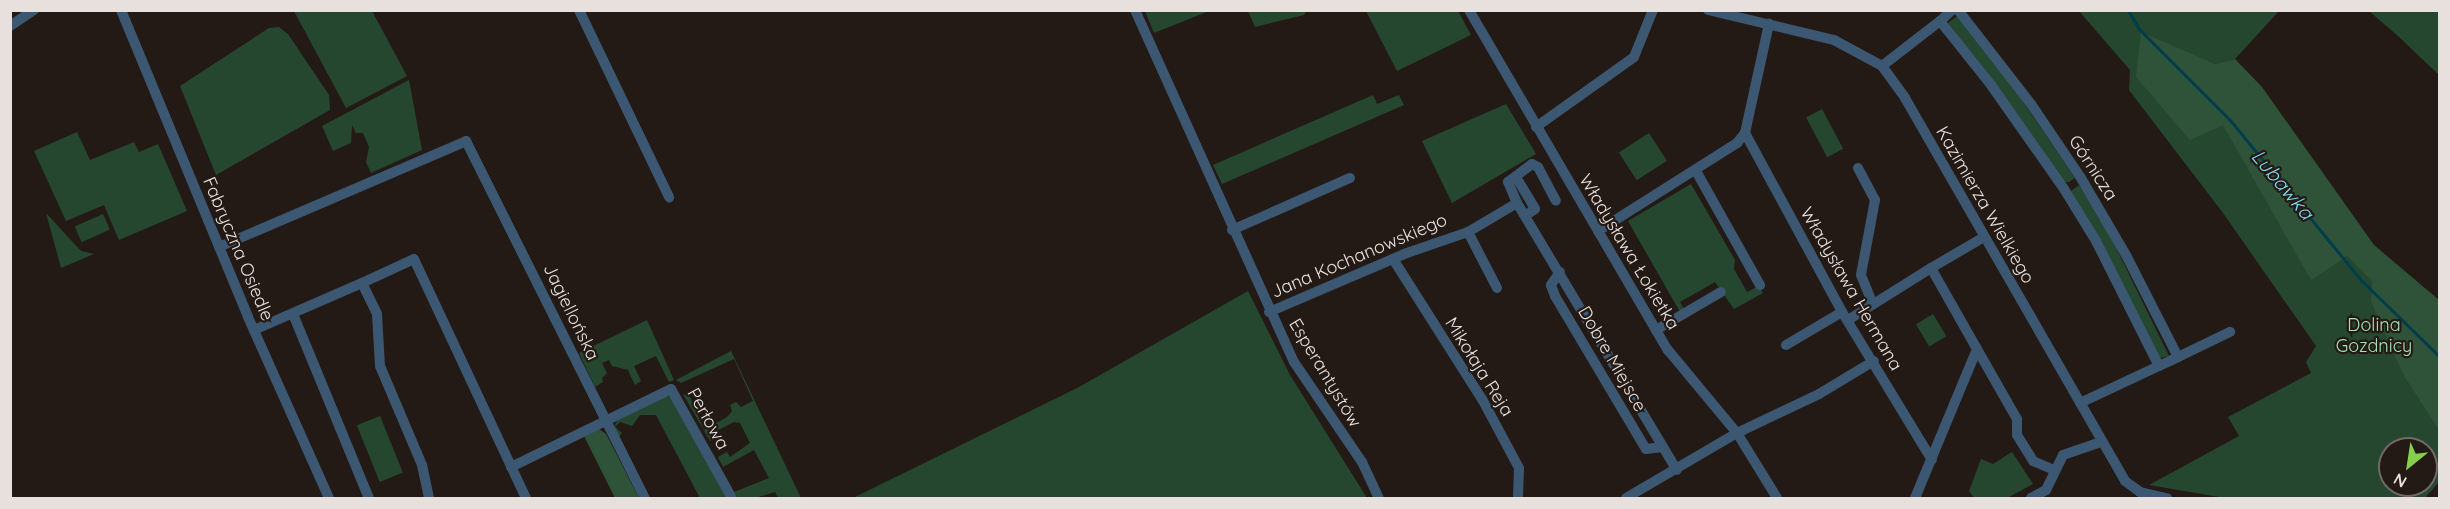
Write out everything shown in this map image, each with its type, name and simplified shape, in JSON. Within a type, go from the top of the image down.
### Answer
[{"type":"street","points":[[10,26],[34,10]]},
{"type":"street","name":"Fabryczna Osiedle","points":[[121,10],[254,330],[329,498]]},
{"type":"street","points":[[579,10],[669,197]]},
{"type":"street","name":"Esperantystów","points":[[1135,10],[1269,312],[1294,362],[1362,462],[1379,498]]},
{"type":"street","name":"Władysława Łokietka","points":[[1469,10],[1656,330],[1687,378],[1737,433],[1777,498]]},
{"type":"street","points":[[1536,127],[1634,57],[1653,10]]},
{"type":"street","name":"Kazimierza Wielkiego","points":[[1708,10],[1738,14],[1834,40],[1882,66],[1905,98],[2101,442],[2132,488],[2167,498]]},
{"type":"street","points":[[1882,66],[1952,10]]},
{"type":"street","name":"Górnicza","points":[[1958,10],[2031,104],[2082,178],[2126,255],[2178,357]]},
{"type":"street","name":"Górnicza","points":[[1940,21],[1991,85],[2064,189],[2096,241],[2159,366]]},
{"type":"street","points":[[1598,231],[1726,153],[1745,133],[1769,24]]},
{"type":"street","name":"Władysława Hermana","points":[[1745,133],[1845,316],[1932,460]]},
{"type":"street","name":"Jagiellońska","points":[[219,247],[466,141],[645,498]]},
{"type":"street","points":[[1497,288],[1465,232],[1517,203],[1508,182],[1532,164],[1538,167],[1556,201]]},
{"type":"street","points":[[1858,168],[1875,200],[1861,275],[1873,304]]},
{"type":"street","points":[[1696,171],[1760,285]]},
{"type":"street","points":[[1232,230],[1350,178]]},
{"type":"street","points":[[2064,189],[2082,178]]},
{"type":"street","points":[[1519,182],[1535,209],[1526,215]]},
{"type":"street","name":"Dobre Miejsce","points":[[1517,203],[1677,470]]},
{"type":"street","name":"Jana Kochanowskiego","points":[[1269,312],[1393,259],[1465,232]]},
{"type":"street","points":[[1786,345],[1873,304],[1984,237]]},
{"type":"street","name":"Mikołaja Reja","points":[[1393,259],[1509,449],[1521,476],[1518,498]]},
{"type":"street","points":[[254,330],[414,260],[526,498]]},
{"type":"street","points":[[1931,268],[2017,419],[2017,435],[2033,461],[2054,470]]},
{"type":"street","name":"Dobre Miejsce","points":[[1560,272],[1551,285],[1555,296],[1646,449],[1663,447]]},
{"type":"street","points":[[362,283],[377,314],[380,366],[422,465],[429,498]]},
{"type":"street","points":[[1656,330],[1721,292]]},
{"type":"street","points":[[293,314],[369,498]]},
{"type":"street","points":[[2080,403],[2230,332]]},
{"type":"street","points":[[1916,498],[1977,349]]},
{"type":"street","points":[[1626,498],[1737,433],[1819,394],[1874,361]]},
{"type":"street","name":"Perłowa","points":[[606,421],[666,390],[674,390],[732,498]]},
{"type":"street","points":[[511,467],[606,421]]},
{"type":"street","points":[[2031,498],[2046,490],[2063,455],[2101,442]]},
{"type":"green space","points":[[294,11],[372,11],[407,76],[346,108]]},
{"type":"green space","points":[[1145,11],[1209,11],[1154,33]]},
{"type":"green space","points":[[1248,11],[1306,11],[1304,15],[1255,27]]},
{"type":"green space","points":[[1366,11],[1458,11],[1471,35],[1397,71]]},
{"type":"green space","name":"Dolina Gozdnicy","points":[[2079,11],[2279,11],[2235,59],[2215,64],[2208,61],[2383,271],[2440,430],[2439,482],[2438,437],[2378,437],[2378,497],[2425,498],[2225,498],[2149,485],[2239,436],[2228,417],[2311,373],[2306,362],[2316,346],[2223,213],[2129,90],[2130,70]]},
{"type":"green space","points":[[2369,11],[2439,11],[2439,75],[2398,36]]},
{"type":"green space","points":[[1957,16],[2007,78],[2075,178],[2064,182],[1948,23]]},
{"type":"green space","points":[[279,27],[288,34],[329,95],[330,110],[216,175],[180,86],[269,28]]},
{"type":"green space","points":[[2141,32],[2215,64],[2235,59],[2262,87],[2374,245],[2439,300],[2439,430],[2403,374],[2371,301],[2372,281],[2347,256],[2311,280],[2223,125],[2190,140],[2136,77]]},
{"type":"green space","points":[[409,80],[422,150],[371,173],[366,162],[369,147],[363,133],[356,133],[352,125],[351,143],[333,151],[322,126]]},
{"type":"green space","points":[[1373,95],[1377,104],[1399,95],[1404,105],[1222,184],[1213,165]]},
{"type":"green space","points":[[1506,104],[1536,154],[1452,203],[1422,141]]},
{"type":"green space","points":[[1822,109],[1843,149],[1827,157],[1806,117]]},
{"type":"green space","points":[[77,132],[90,160],[134,142],[139,152],[158,144],[187,211],[119,240],[104,205],[66,221],[34,151]]},
{"type":"green space","points":[[1649,133],[1667,161],[1637,180],[1619,153]]},
{"type":"green space","points":[[1691,184],[1735,260],[1734,269],[1747,292],[1759,286],[1763,293],[1734,309],[1715,282],[1680,302],[1684,309],[1680,312],[1628,221]]},
{"type":"green space","points":[[2079,185],[2099,213],[2169,356],[2160,358],[2071,191]]},
{"type":"green space","points":[[46,213],[81,251],[94,254],[61,268]]},
{"type":"green space","points":[[103,214],[110,230],[82,242],[75,227]]},
{"type":"green space","points":[[1248,291],[1290,375],[1367,498],[853,498],[1079,387]]},
{"type":"green space","points":[[1933,314],[1946,336],[1929,347],[1916,324]]},
{"type":"green space","points":[[647,320],[674,380],[669,382],[656,356],[634,366],[641,381],[635,385],[628,370],[612,366],[609,360],[602,363],[607,373],[602,378],[603,382],[595,387],[579,353]]},
{"type":"green space","points":[[731,351],[801,498],[778,498],[775,492],[755,498],[738,498],[734,492],[769,478],[754,450],[723,467],[718,457],[727,452],[730,457],[750,443],[740,423],[734,422],[716,431],[719,437],[710,441],[683,394],[690,397],[704,430],[727,417],[732,411],[730,405],[736,402],[741,407],[753,401],[734,359],[681,383],[676,380]]},
{"type":"green space","points":[[666,396],[673,397],[727,498],[700,498],[656,415],[640,415],[632,426],[620,422],[615,427],[622,433],[619,437],[614,427],[617,421]]},
{"type":"green space","points":[[380,416],[403,473],[380,482],[357,425]]},
{"type":"green space","points":[[599,429],[606,434],[639,498],[615,498],[584,436]]},
{"type":"green space","points":[[2012,452],[2033,484],[2007,498],[1974,498],[1969,491],[1981,459],[1993,464]]},
{"type":"waterway","name":"Lubawka","points":[[2128,10],[2139,29],[2230,120],[2362,281],[2440,357]]}]
